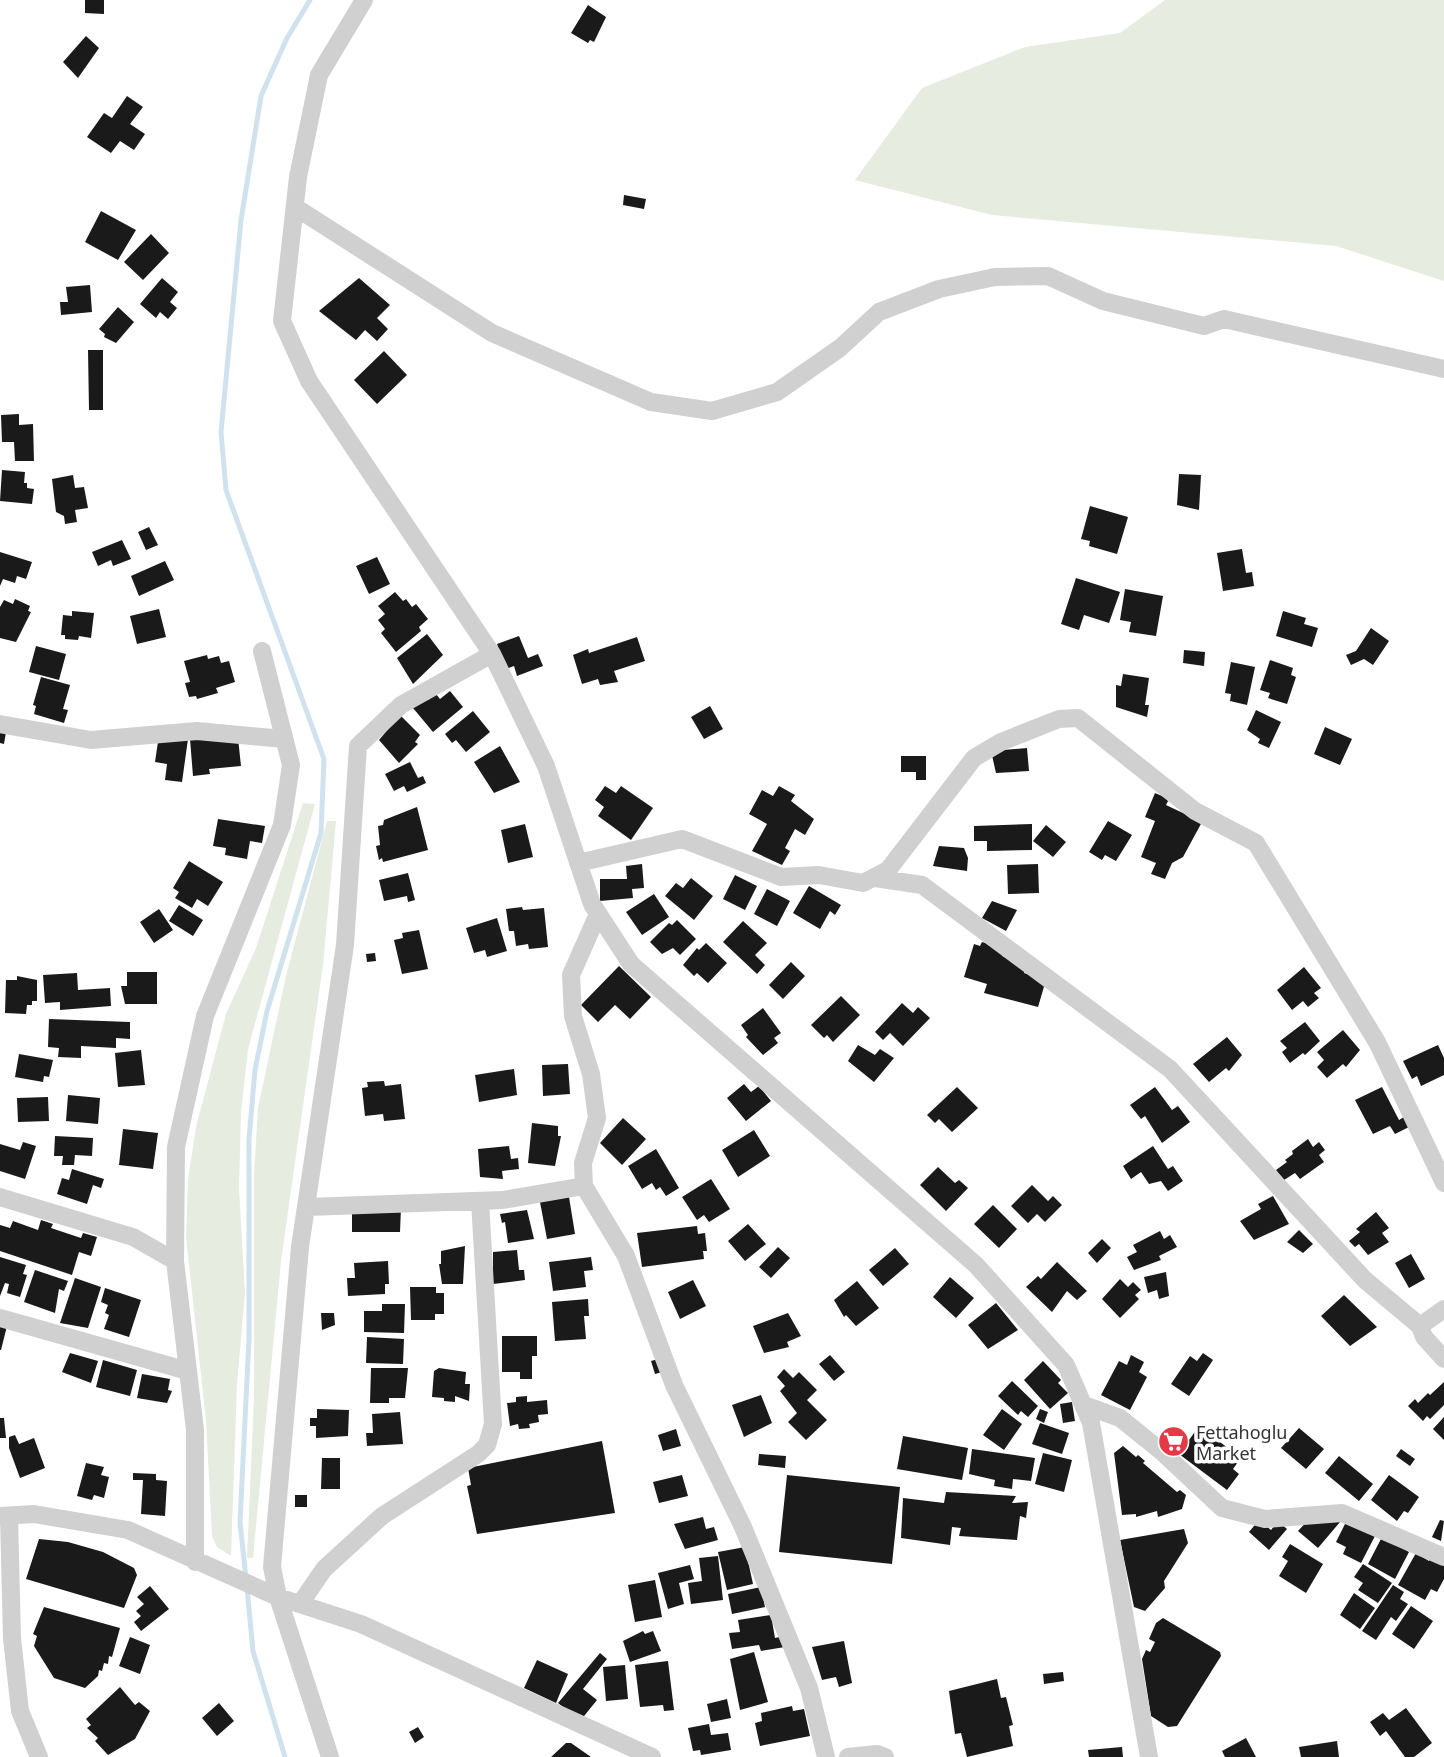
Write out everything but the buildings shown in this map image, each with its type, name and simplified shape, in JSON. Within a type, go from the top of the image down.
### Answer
[{"type":"street","points":[[364,0],[319,75],[295,207],[282,321],[303,369],[492,654],[546,766],[592,904],[631,964],[976,1265],[1066,1364],[1091,1423],[1149,1757]]},
{"type":"street","points":[[295,207],[492,333],[651,402],[712,411],[777,392],[841,348],[879,312],[939,289],[995,277],[1048,276],[1103,301],[1204,326],[1224,319],[1444,369]]},
{"type":"street","points":[[195,1562],[195,1430],[175,1261],[176,1147],[205,1016],[282,825],[291,765],[262,651]]},
{"type":"street","points":[[330,1757],[278,1597],[272,1567],[307,1207],[345,945],[359,746],[401,705],[492,654]]},
{"type":"street","points":[[578,863],[682,839],[781,877],[819,874],[863,883],[888,870],[975,758],[1001,742],[1047,724],[1078,718],[1195,811],[1256,843],[1377,1042],[1444,1183]]},
{"type":"street","points":[[0,724],[91,740],[197,731],[284,739]]},
{"type":"street","points":[[875,878],[922,885],[1170,1069],[1365,1280],[1419,1326],[1424,1337],[1444,1359]]},
{"type":"street","points":[[598,914],[570,975],[573,1016],[591,1073],[597,1118],[583,1163],[584,1186],[626,1256],[674,1385],[743,1527],[808,1688],[826,1757]]},
{"type":"street","points":[[307,1207],[503,1200],[584,1186]]},
{"type":"street","points":[[0,1197],[133,1237],[175,1261]]},
{"type":"street","points":[[300,1604],[324,1569],[382,1516],[448,1475],[487,1445],[493,1424],[480,1201]]},
{"type":"street","points":[[1419,1326],[1444,1309]]},
{"type":"street","points":[[0,1318],[188,1371]]},
{"type":"street","points":[[1084,1405],[1120,1418],[1222,1507],[1265,1519],[1342,1513],[1444,1557]]},
{"type":"street","points":[[39,1757],[20,1711],[4,1516],[34,1514],[128,1530],[278,1597],[361,1624],[652,1757]]},
{"type":"street","points":[[848,1757],[877,1754],[885,1757]]},
{"type":"shaded area","points":[[1165,0],[1444,0],[1444,281],[1336,246],[992,215],[855,180],[922,88],[1025,47],[1120,33]]},
{"type":"shaded area","points":[[303,803],[315,804],[248,1049],[241,1112],[239,1188],[245,1293],[237,1384],[231,1556],[217,1547],[212,1536],[206,1420],[186,1237],[188,1180],[196,1127],[226,1014],[256,948]]},
{"type":"shaded area","points":[[327,821],[336,821],[323,965],[281,1261],[253,1558],[247,1558],[254,1399],[254,1175],[258,1108],[286,976]]},
{"type":"waterway","points":[[246,1579],[240,1522],[249,1339],[249,1139],[255,1070],[267,1011],[321,833],[324,759],[226,490],[221,432],[241,220],[261,96],[287,38],[310,0]]},
{"type":"waterway","points":[[247,1588],[253,1651],[285,1757]]},
{"type":"place","name":"Fettahoglu Market","points":[[1173,1442]]}]
